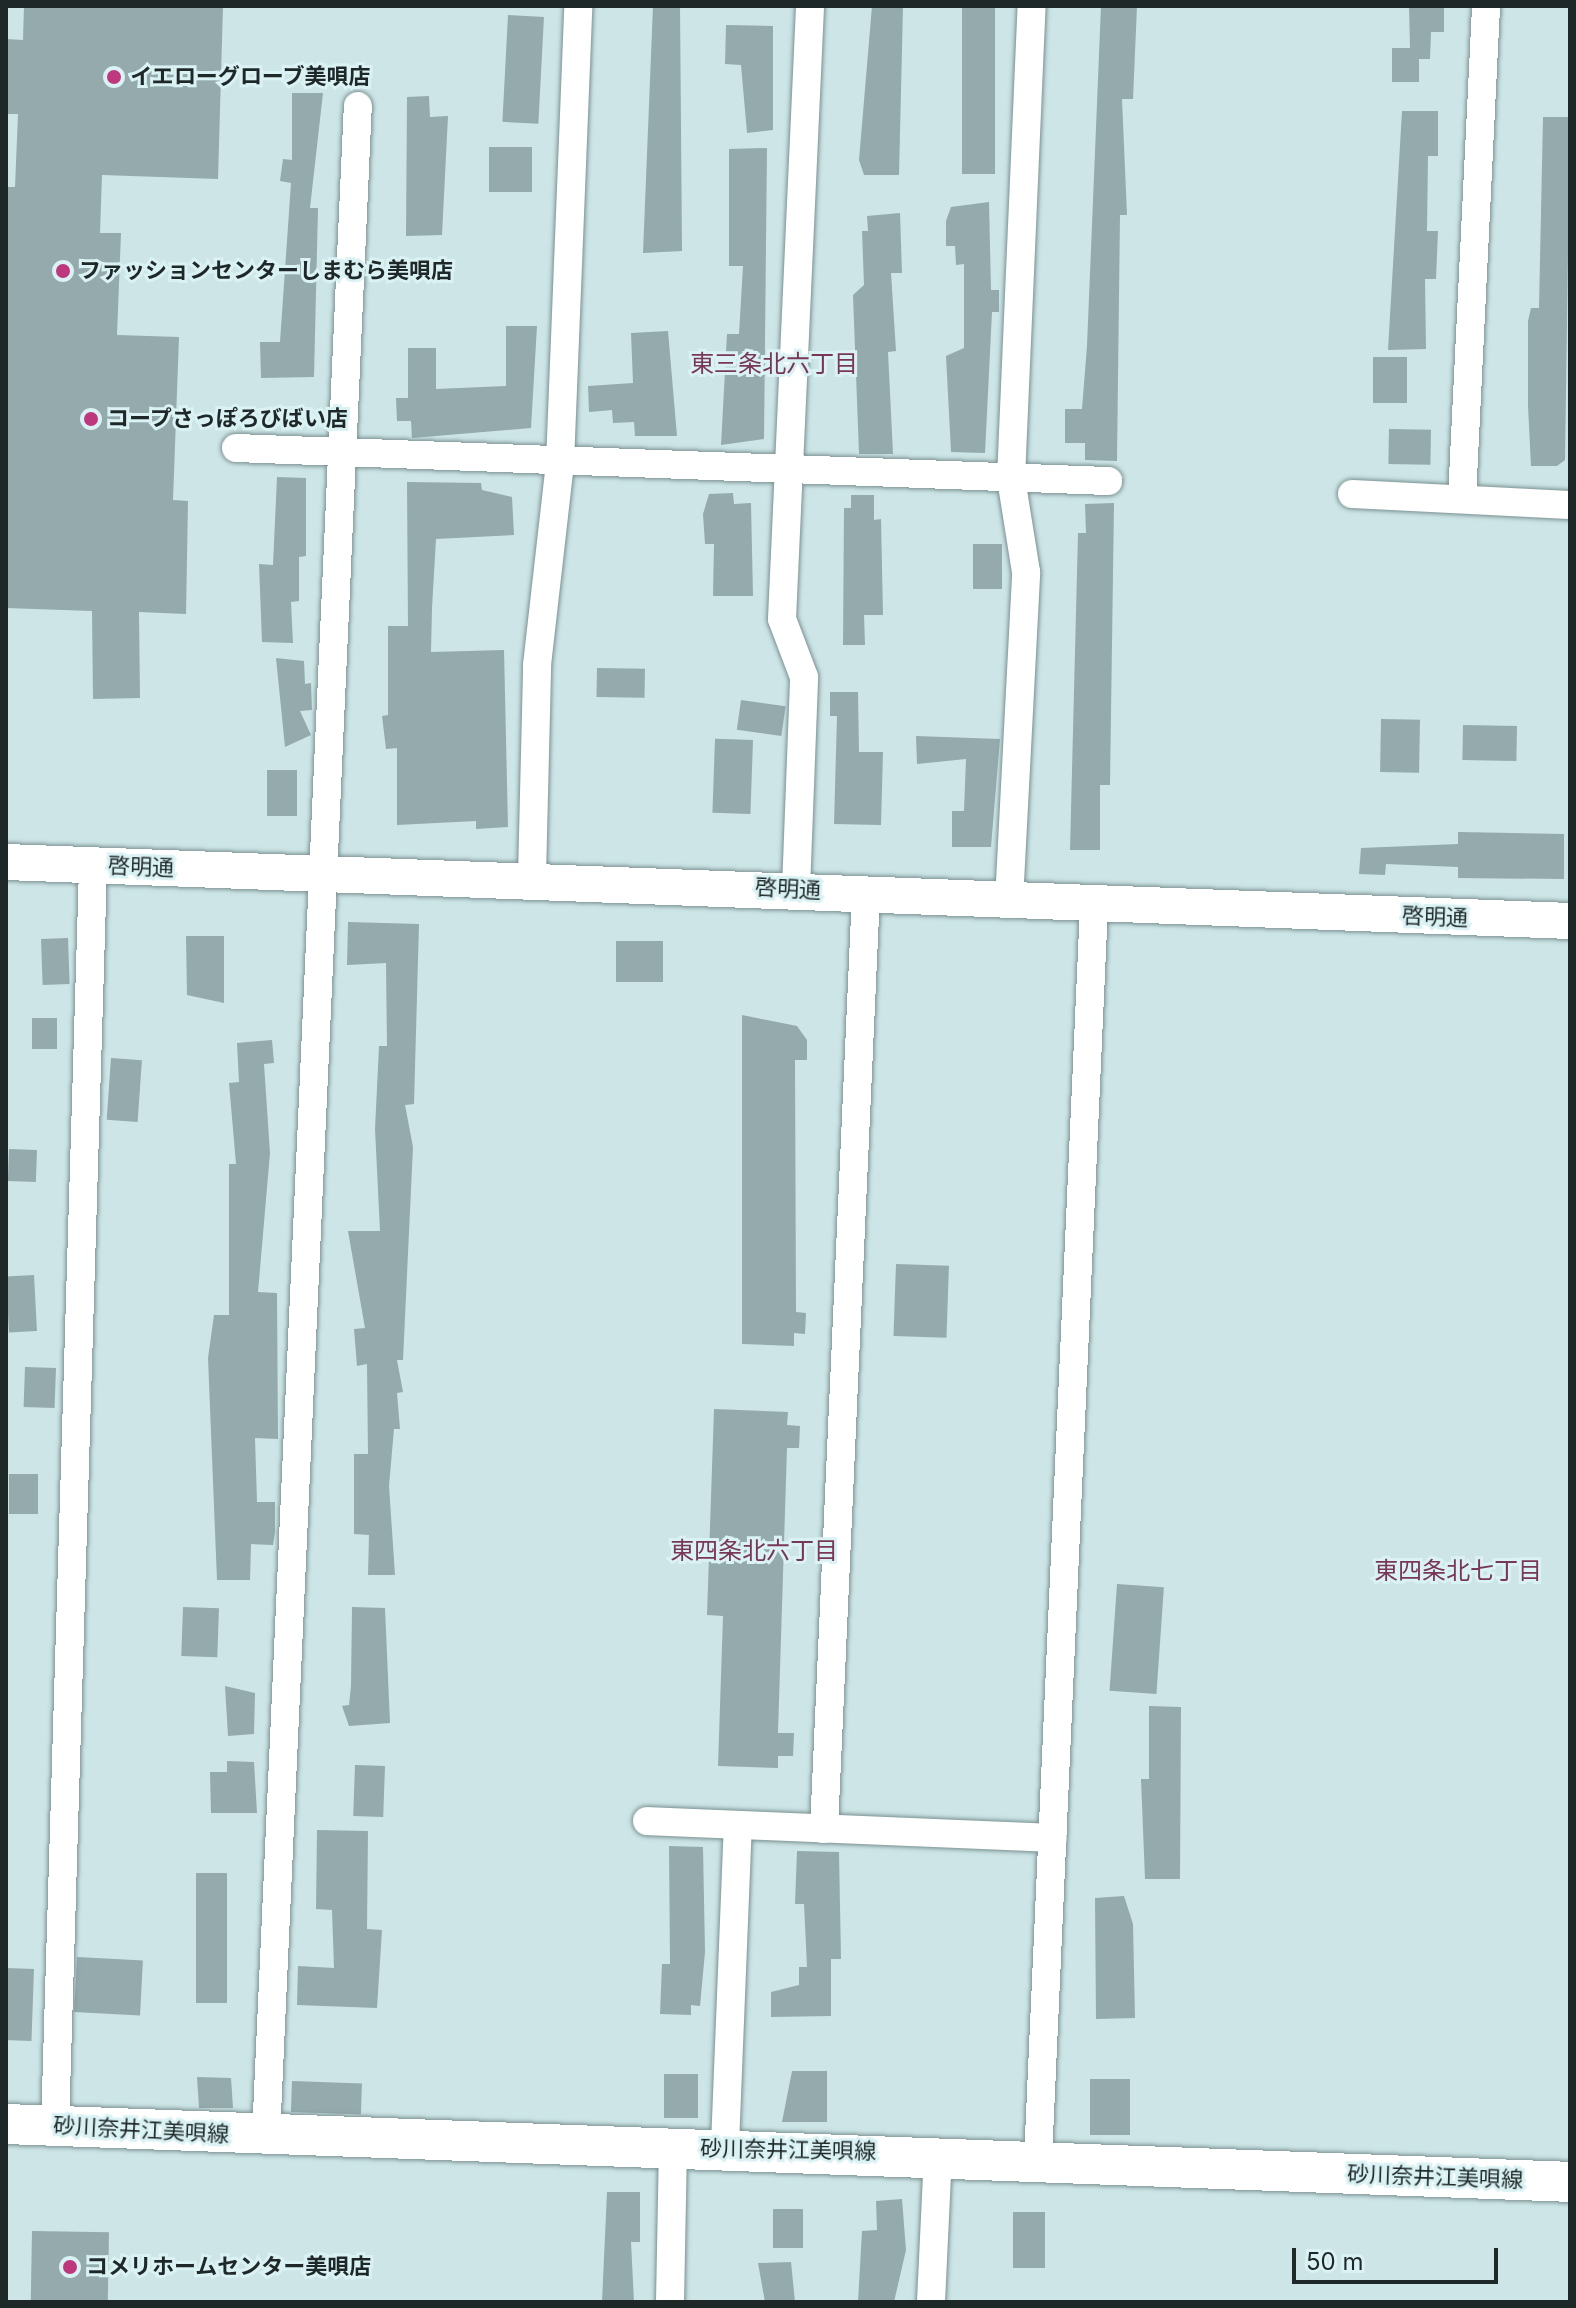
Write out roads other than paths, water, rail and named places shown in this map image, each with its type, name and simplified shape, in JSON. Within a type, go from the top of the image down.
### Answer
[{"type":"main road","name":"砂川奈井江美唄線","points":[[6,2124],[266,2136],[673,2148],[725,2145],[1570,2182]]},
{"type":"street","points":[[532,876],[537,665],[560,463],[578,6]]},
{"type":"street","points":[[796,889],[804,677],[782,619],[786,474],[810,6]]},
{"type":"street","points":[[1009,901],[1026,572],[1011,478],[1032,6]]},
{"type":"street","points":[[1462,498],[1486,6]]},
{"type":"street","points":[[266,2136],[318,873],[345,455],[358,106]]},
{"type":"street","points":[[236,448],[786,474],[1108,481]]},
{"type":"street","points":[[1352,494],[1570,505]]},
{"type":"street","name":"啓明通","points":[[6,862],[318,873],[532,876],[1094,906],[1570,921]]},
{"type":"street","points":[[55,2126],[93,865]]},
{"type":"street","points":[[824,1829],[866,893]]},
{"type":"street","points":[[1038,2159],[1094,906]]},
{"type":"street","points":[[647,1821],[1053,1838]]},
{"type":"street","points":[[725,2145],[738,1825]]},
{"type":"street","points":[[670,2302],[673,2148]]},
{"type":"street","points":[[931,2302],[938,2154]]},
{"type":"place","name":"イエローグローブ美唄店","points":[[114,77]]},
{"type":"place","name":"ファッションセンターしまむら美唄店","points":[[63,271]]},
{"type":"place","name":"コープさっぽろびばい店","points":[[91,419]]},
{"type":"place","name":"コメリホームセンター美唄店","points":[[70,2267]]},
{"type":"district","name":"東三条北六丁目","points":[[774,364]]},
{"type":"district","name":"東四条北六丁目","points":[[754,1551]]},
{"type":"district","name":"東四条北七丁目","points":[[1458,1571]]}]
